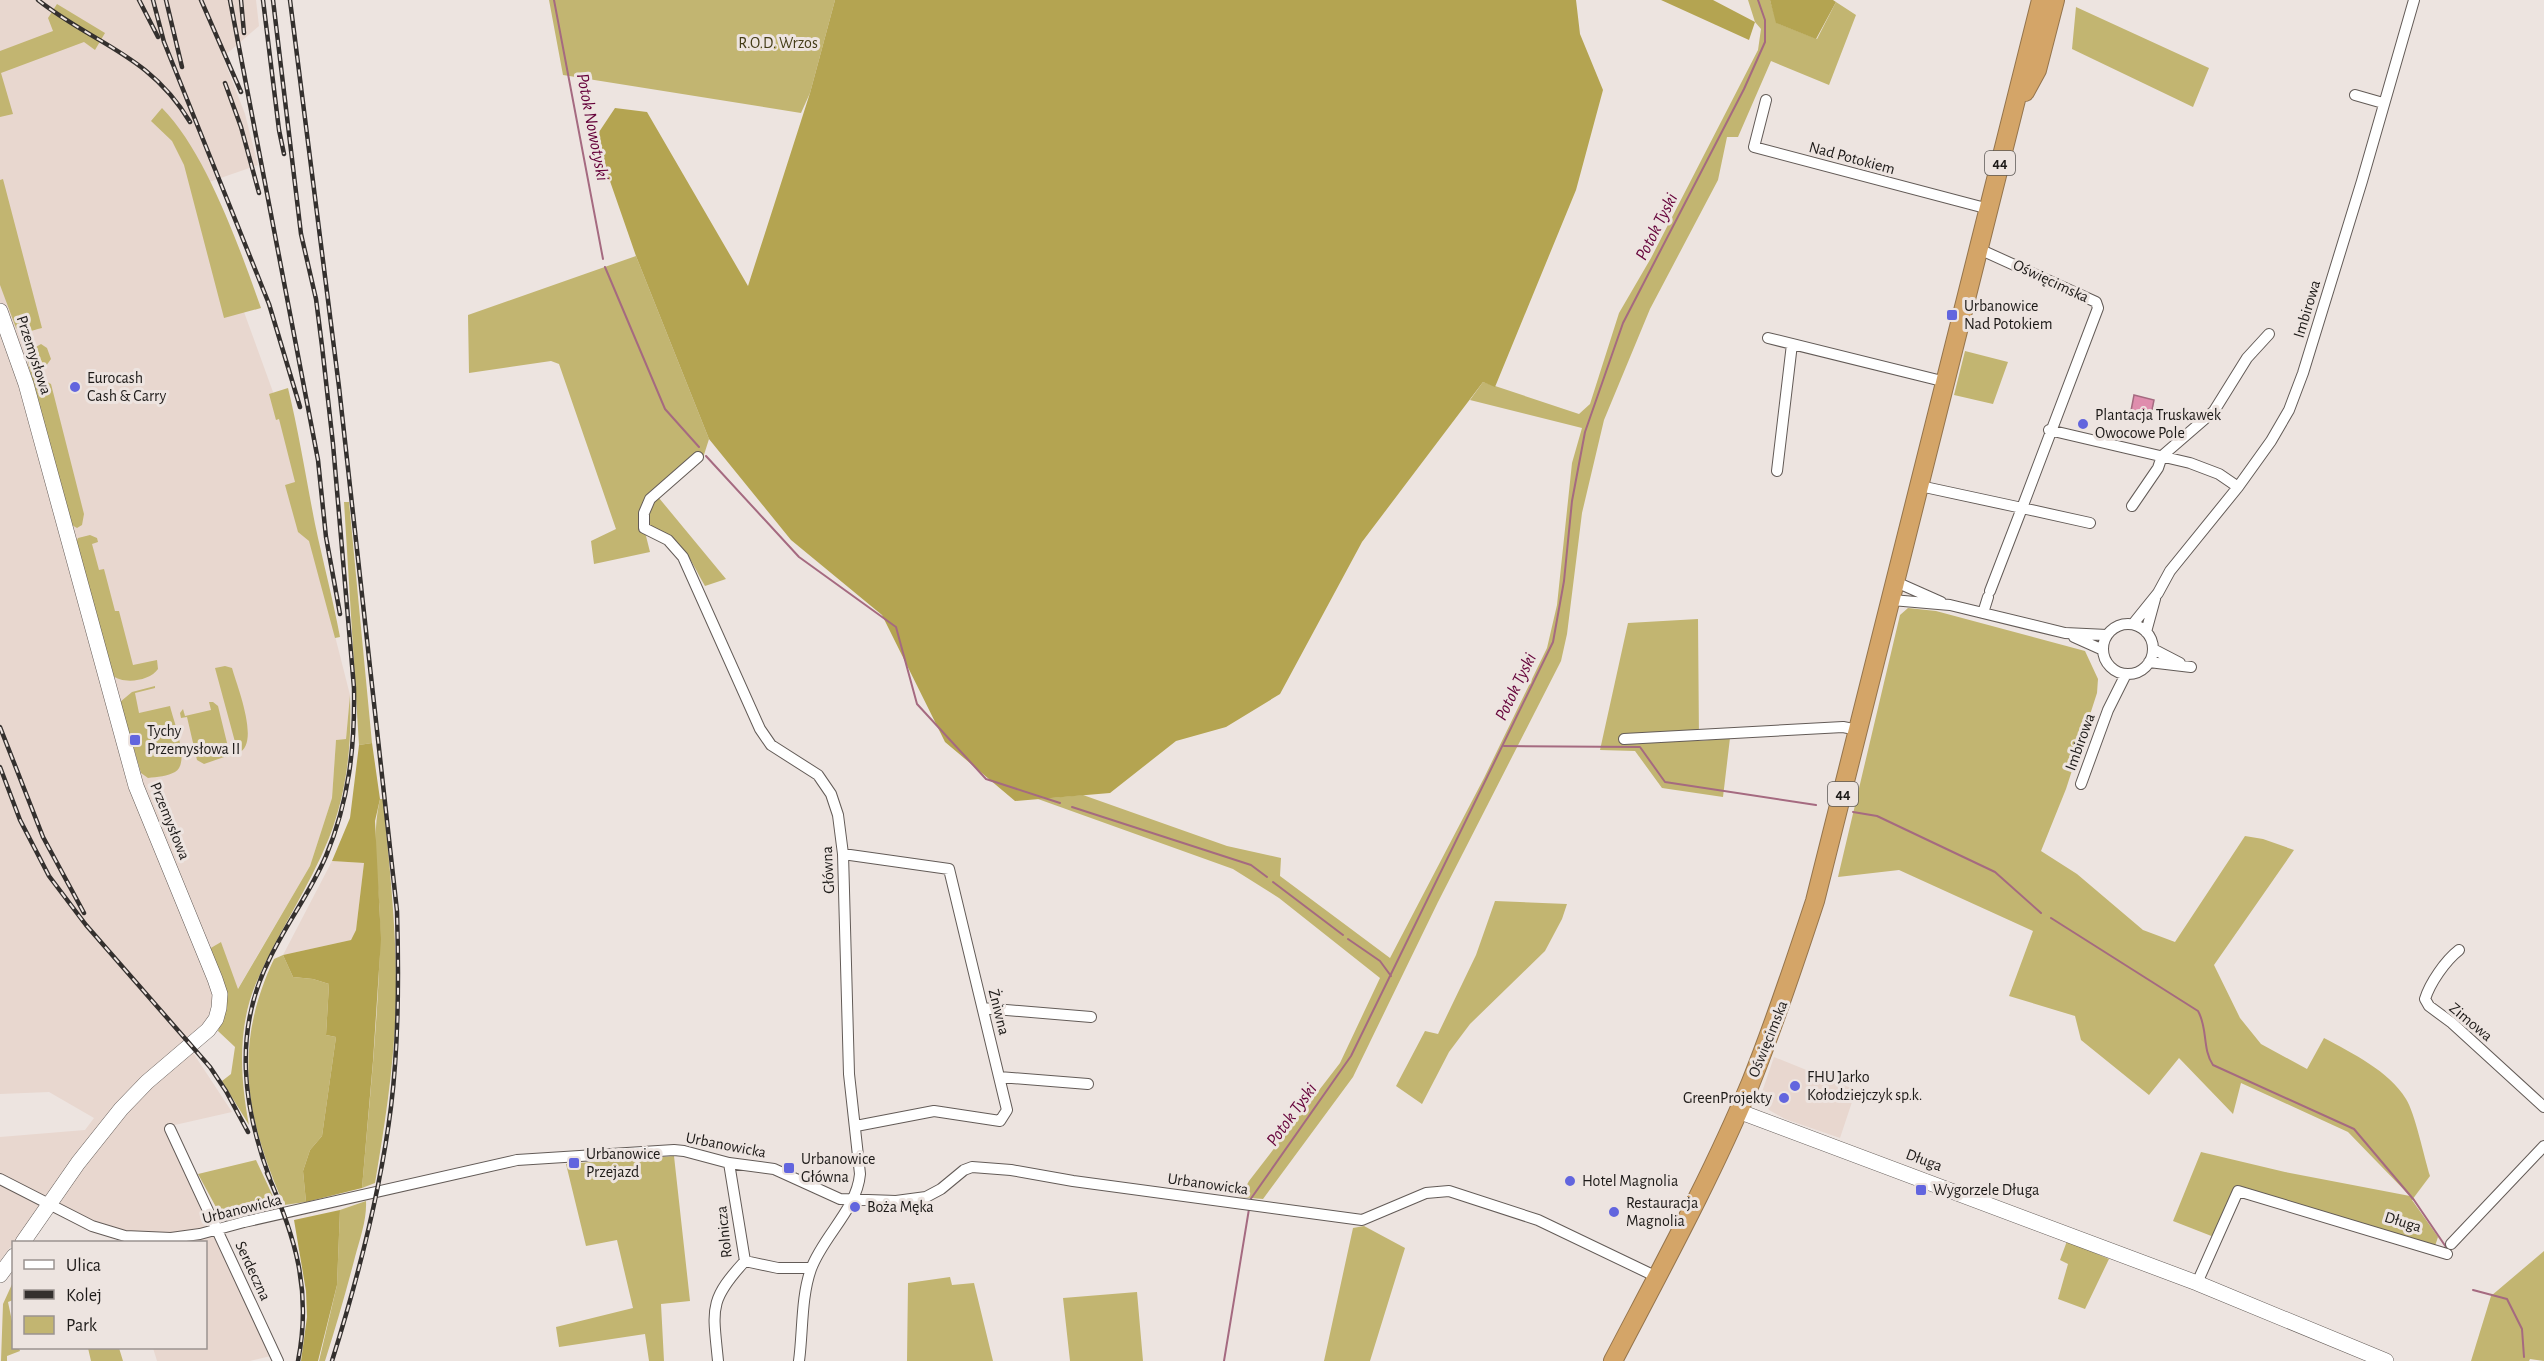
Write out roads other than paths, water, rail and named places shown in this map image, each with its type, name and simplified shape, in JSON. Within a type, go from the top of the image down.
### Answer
[{"type":"highway","name":"Oświęcimska","points":[[1613,1361],[1738,1111],[1785,996],[1805,933],[1830,845],[2041,0]]},
{"type":"highway","name":"Oświęcimska","points":[[2012,117],[2037,70],[2055,0]]},
{"type":"street","name":"Imbirowa","points":[[2133,624],[2157,593],[2170,571],[2238,487],[2280,425],[2303,373],[2414,0]]},
{"type":"street","points":[[2355,95],[2383,103]]},
{"type":"street","name":"Nad Potokiem","points":[[1766,100],[1754,147],[1989,209]]},
{"type":"street","name":"Oświęcimska","points":[[1979,249],[2096,302],[2098,308],[2049,430],[1983,613]]},
{"type":"street","name":"Przemysłowa","points":[[0,311],[26,384],[136,786],[220,994],[216,1019],[208,1030],[147,1082],[121,1108],[78,1163],[23,1241]]},
{"type":"street","points":[[2132,506],[2158,468],[2162,456],[2214,411],[2247,358],[2269,334]]},
{"type":"street","points":[[1768,338],[1946,382]]},
{"type":"street","points":[[1777,471],[1792,344]]},
{"type":"street","points":[[2049,430],[2190,463],[2219,474],[2238,487]]},
{"type":"street","name":"Główna","points":[[698,457],[650,499],[644,513],[644,528],[668,540],[683,557],[759,729],[771,745],[818,775],[831,794],[838,815],[843,854],[849,1074],[860,1174],[851,1201],[811,1268],[806,1290],[799,1361]]},
{"type":"street","points":[[1920,486],[2090,523]]},
{"type":"street","points":[[1894,591],[2065,633],[2103,650]]},
{"type":"street","points":[[1894,591],[1950,605]]},
{"type":"street","name":"Imbirowa","points":[[2146,632],[2157,593]]},
{"type":"street","points":[[2133,624],[2146,632],[2153,649],[2149,662],[2137,672],[2126,674],[2114,670],[2108,663],[2103,650],[2107,635],[2117,626],[2133,624]]},
{"type":"street","points":[[2065,633],[2107,635]]},
{"type":"street","points":[[2149,662],[2189,667],[2153,649]]},
{"type":"street","name":"Imbirowa","points":[[2108,710],[2114,670]]},
{"type":"street","name":"Imbirowa","points":[[2081,784],[2108,710],[2126,674]]},
{"type":"street","points":[[1624,739],[1843,727],[1858,730]]},
{"type":"street","name":"Żniwna","points":[[843,854],[949,870],[1007,1110],[1000,1121],[934,1111],[856,1126]]},
{"type":"street","name":"Zimowa","points":[[2459,950],[2428,990],[2425,999],[2429,1006],[2452,1023],[2544,1107]]},
{"type":"street","points":[[983,1008],[1091,1017]]},
{"type":"street","points":[[999,1077],[1088,1084]]},
{"type":"street","name":"Długa","points":[[1738,1111],[2197,1283],[2386,1361]]},
{"type":"street","name":"Serdeczna","points":[[170,1129],[278,1361]]},
{"type":"street","name":"Długa","points":[[2197,1283],[2238,1191],[2449,1249],[2544,1146]]},
{"type":"street","name":"Urbanowicka","points":[[0,1179],[92,1226],[125,1236],[177,1238],[517,1160],[674,1150],[729,1163],[781,1171],[836,1198],[851,1201],[896,1201],[926,1197],[941,1189],[963,1170],[972,1167],[1011,1170],[1073,1181],[1362,1220],[1426,1193],[1449,1191],[1538,1220],[1657,1277]]},
{"type":"street","name":"Rolnicza","points":[[718,1361],[713,1313],[726,1282],[745,1261],[729,1163]]},
{"type":"street","points":[[745,1261],[778,1268],[811,1268]]},
{"type":"street","points":[[0,1275],[7,1262]]},
{"type":"waterway","name":"Potok Nowotyski","points":[[554,0],[603,259]]},
{"type":"waterway","name":"Potok Tyski","points":[[1250,1200],[1351,1056],[1553,642],[1564,581],[1572,501],[1585,432],[1623,323],[1744,89],[1765,42],[1765,20],[1758,0]]},
{"type":"waterway","points":[[605,267],[665,409],[699,447]]},
{"type":"waterway","points":[[706,456],[799,557],[896,627],[917,704],[986,779],[1060,803]]},
{"type":"waterway","points":[[1504,746],[1640,747],[1665,782],[1816,805]]},
{"type":"waterway","points":[[1072,807],[1251,865],[1267,877]]},
{"type":"waterway","points":[[1853,812],[1877,816],[1995,872],[2041,913]]},
{"type":"waterway","points":[[1273,882],[1343,935]]},
{"type":"waterway","points":[[2051,918],[2198,1011],[2203,1024],[2207,1052],[2213,1065],[2354,1129],[2414,1200],[2446,1247]]},
{"type":"waterway","points":[[1348,939],[1380,961],[1391,976]]},
{"type":"waterway","name":"Potok Tyski","points":[[1224,1361],[1249,1209]]},
{"type":"waterway","points":[[2473,1290],[2507,1299],[2522,1329],[2524,1357]]},
{"type":"railway","points":[[38,0],[139,65],[174,99],[190,122]]},
{"type":"railway","points":[[139,0],[158,37]]},
{"type":"railway","points":[[153,0],[164,42],[269,304],[300,407]]},
{"type":"railway","points":[[166,0],[182,67]]},
{"type":"railway","points":[[201,0],[241,92]]},
{"type":"railway","points":[[230,0],[318,460],[326,537],[340,614]]},
{"type":"railway","points":[[241,0],[244,33]]},
{"type":"railway","points":[[263,0],[284,154]]},
{"type":"railway","points":[[270,1179],[253,1125],[248,1097],[246,1042],[250,1014],[269,960],[320,870],[334,835],[349,774],[354,710],[333,444],[322,346],[316,299],[301,234],[273,0]]},
{"type":"railway","points":[[290,0],[339,387],[397,911],[397,1034],[391,1107],[381,1172],[367,1236],[332,1361]]},
{"type":"railway","points":[[225,83],[241,127],[259,193]]},
{"type":"railway","points":[[0,727],[43,837],[84,913]]},
{"type":"railway","points":[[0,767],[20,820],[49,876],[86,925],[210,1067],[248,1132]]},
{"type":"railway","points":[[267,1173],[293,1241],[302,1287],[302,1335],[298,1361]]},
{"type":"place","name":"Urbanowice Nad Potokiem","points":[[1952,315]]},
{"type":"place","name":"Eurocash Cash & Carry","points":[[75,387]]},
{"type":"place","name":"Plantacja Truskawek Owocowe Pole","points":[[2083,424]]},
{"type":"place","name":"Tychy Przemysłowa II","points":[[135,740]]},
{"type":"place","name":"FHU Jarko Kołodziejczyk sp.k.","points":[[1795,1086]]},
{"type":"place","name":"GreenProjekty","points":[[1784,1098]]},
{"type":"place","name":"Urbanowice Przejazd","points":[[574,1163]]},
{"type":"place","name":"Urbanowice Główna","points":[[789,1168]]},
{"type":"place","name":"Hotel Magnolia","points":[[1570,1181]]},
{"type":"place","name":"Wygorzele Długa","points":[[1921,1190]]},
{"type":"place","name":"Boża Męka","points":[[855,1207]]},
{"type":"place","name":"Restauracja Magnolia","points":[[1614,1212]]},
{"type":"park label","name":"R.O.D. Wrzos","points":[[778,43]]}]
